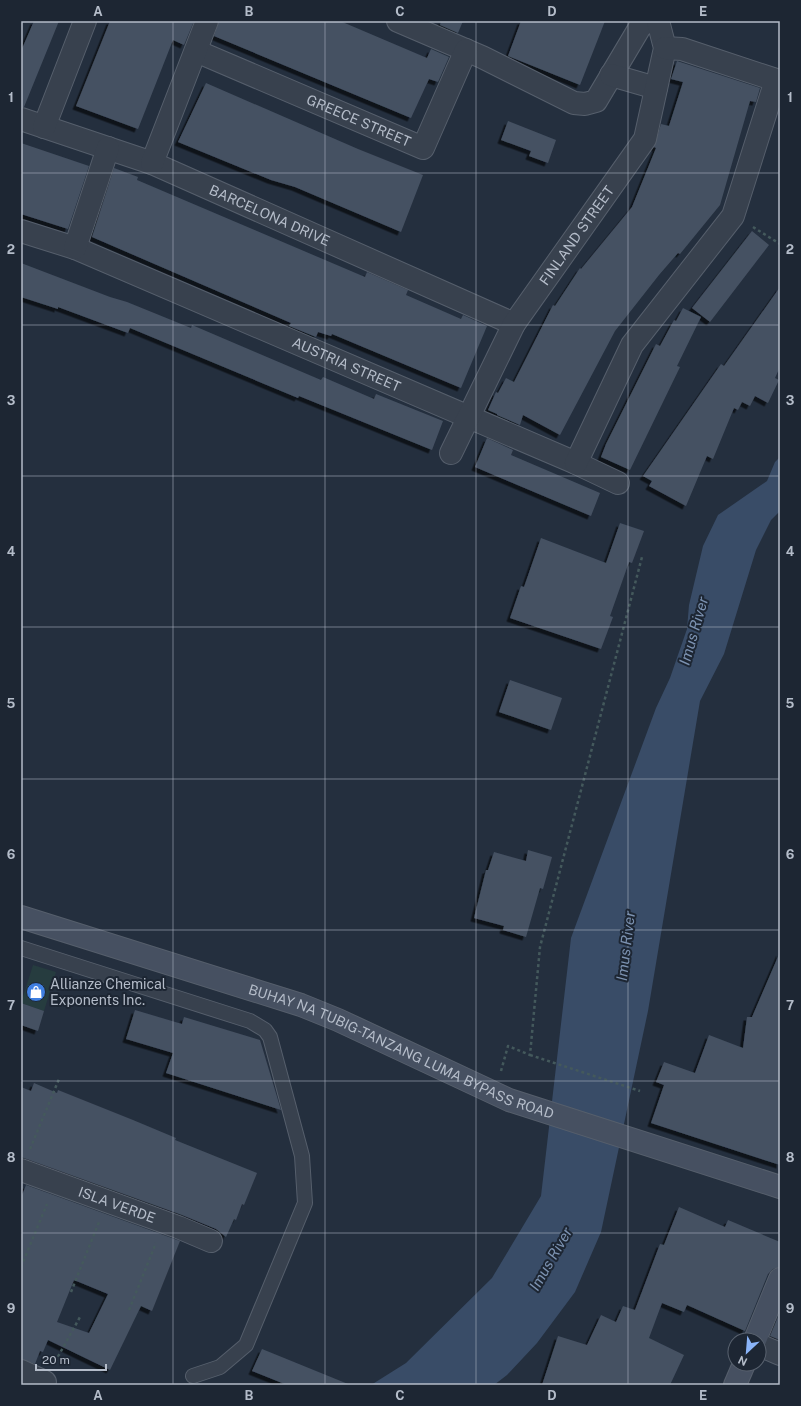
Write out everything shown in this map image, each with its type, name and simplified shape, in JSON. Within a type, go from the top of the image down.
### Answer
[{"type":"street","points":[[44,127],[85,21]]},
{"type":"street","points":[[152,163],[207,21]]},
{"type":"street","points":[[398,21],[428,27],[466,50],[578,104],[590,104],[596,101],[640,27],[648,21]]},
{"type":"street","points":[[576,463],[632,345],[733,216],[776,80],[682,49],[666,48],[658,21]]},
{"type":"street","name":"FINLAND STREET","points":[[451,453],[514,324],[645,139],[666,48]]},
{"type":"street","name":"GREECE STREET","points":[[196,51],[423,148],[466,50]]},
{"type":"street","points":[[611,74],[656,88]]},
{"type":"street","name":"BARCELONA DRIVE","points":[[21,119],[152,163],[514,324]]},
{"type":"street","points":[[75,248],[108,148]]},
{"type":"street","name":"AUSTRIA STREET","points":[[21,231],[75,248],[576,463],[618,483]]},
{"type":"street","name":"BUHAY NA TUBIG-TANZANG LUMA BYPASS ROAD","points":[[21,918],[301,1005],[338,1020],[495,1095],[780,1187]]},
{"type":"street","name":"ISLA VERDE","points":[[24,1163],[55,1183],[212,1241]]},
{"type":"street","points":[[757,1332],[780,1279]]},
{"type":"street","points":[[767,1348],[780,1354]]},
{"type":"street","points":[[21,1371],[45,1382]]},
{"type":"street","points":[[735,1385],[741,1372]]},
{"type":"lane","points":[[21,948],[250,1021],[265,1030],[270,1037],[302,1156],[304,1203],[246,1345],[220,1367],[193,1376]]},
{"type":"path","points":[[733,216],[780,244]]},
{"type":"path","points":[[530,1055],[540,947],[642,557]]},
{"type":"path","points":[[495,1095],[508,1046],[530,1055],[640,1091]]},
{"type":"path","points":[[24,1163],[59,1079]]},
{"type":"path","points":[[21,1268],[55,1183]]},
{"type":"path","points":[[71,1292],[107,1201]]},
{"type":"path","points":[[129,1310],[164,1222]]},
{"type":"path","points":[[45,1382],[80,1316]]},
{"type":"green space","points":[[33,965],[56,972],[44,1011],[21,1003]]},
{"type":"water","name":"Imus River","points":[[780,457],[780,511],[771,520],[756,550],[724,654],[700,701],[648,1011],[601,1232],[575,1292],[537,1343],[507,1375],[494,1385],[371,1385],[406,1363],[492,1278],[541,1196],[571,938],[656,708],[670,678],[687,629],[689,605],[703,546],[718,515],[767,481],[775,462]]},
{"type":"building","points":[[34,21],[59,21],[24,107],[21,107],[21,51]]},
{"type":"building","points":[[110,21],[194,21],[184,45],[173,40],[138,129],[76,106]]},
{"type":"building","points":[[219,21],[340,21],[427,58],[431,49],[449,57],[438,82],[429,79],[411,118],[214,36]]},
{"type":"building","points":[[441,21],[463,21],[458,33],[440,25]]},
{"type":"building","points":[[521,21],[605,21],[580,85],[508,56]]},
{"type":"building","points":[[677,61],[760,88],[756,102],[750,101],[720,205],[680,254],[678,253],[659,275],[615,331],[560,435],[523,415],[520,425],[497,415],[488,410],[496,392],[498,393],[506,378],[514,382],[553,305],[555,306],[580,268],[581,269],[632,207],[656,148],[654,147],[661,124],[669,126],[683,82],[671,79]]},
{"type":"building","points":[[206,83],[358,149],[423,175],[401,232],[295,187],[271,180],[178,142]]},
{"type":"building","points":[[508,121],[556,140],[548,163],[529,156],[531,151],[501,140]]},
{"type":"building","points":[[21,143],[89,166],[68,229],[21,214]]},
{"type":"building","points":[[114,168],[138,177],[137,180],[365,277],[367,272],[408,290],[406,295],[461,319],[463,315],[487,326],[461,388],[332,334],[331,336],[318,332],[316,337],[289,326],[291,323],[92,237]]},
{"type":"building","points":[[752,231],[769,245],[710,322],[692,308]]},
{"type":"building","points":[[21,263],[127,302],[191,328],[192,325],[321,380],[323,377],[374,399],[376,394],[443,421],[432,450],[299,396],[298,398],[130,328],[128,333],[58,307],[58,309],[21,297]]},
{"type":"building","points":[[780,287],[780,367],[775,378],[779,380],[768,403],[755,396],[750,406],[742,402],[738,410],[734,408],[713,459],[707,456],[686,506],[649,486],[652,481],[643,476],[721,364],[724,366]]},
{"type":"building","points":[[683,308],[701,317],[677,366],[680,367],[630,470],[601,457],[656,344],[660,346],[674,320],[676,321]]},
{"type":"building","points":[[487,438],[513,450],[511,455],[600,493],[591,516],[475,467]]},
{"type":"building","points":[[620,523],[644,531],[632,563],[629,562],[610,616],[613,617],[601,649],[510,618],[521,586],[524,587],[541,538],[606,563]]},
{"type":"building","points":[[510,680],[562,698],[551,730],[499,712]]},
{"type":"building","points":[[528,850],[552,857],[543,889],[540,888],[526,937],[503,930],[504,926],[474,918],[486,870],[488,870],[494,852],[526,861]]},
{"type":"building","points":[[780,952],[780,1165],[651,1123],[664,1085],[656,1082],[664,1062],[695,1073],[709,1035],[743,1048],[747,1017],[752,1017]]},
{"type":"building","points":[[21,1003],[44,1011],[38,1031],[21,1025]]},
{"type":"building","points":[[135,1010],[182,1024],[184,1017],[260,1040],[281,1110],[166,1073],[173,1053],[126,1039]]},
{"type":"building","points":[[34,1083],[57,1093],[58,1090],[133,1120],[176,1138],[175,1140],[257,1173],[244,1205],[242,1204],[236,1220],[234,1219],[226,1237],[216,1229],[182,1215],[21,1157],[21,1087],[31,1091]]},
{"type":"building","points":[[26,1185],[180,1241],[152,1311],[141,1306],[110,1370],[48,1340],[43,1352],[40,1351],[35,1364],[21,1359],[21,1198]],"holes":[[[74,1280],[108,1294],[89,1333],[57,1322]]]},
{"type":"building","points":[[679,1207],[725,1227],[728,1220],[780,1242],[780,1267],[773,1269],[768,1274],[745,1331],[687,1305],[684,1312],[662,1303],[649,1338],[684,1355],[670,1385],[542,1385],[558,1336],[587,1345],[601,1315],[616,1322],[623,1306],[635,1310],[660,1244],[664,1245]]},
{"type":"building","points":[[780,1312],[780,1340],[770,1336]]},
{"type":"building","points":[[262,1349],[348,1385],[287,1385],[252,1371]]},
{"type":"place","name":"Allianze Chemical Exponents Inc.","points":[[36,992]]}]
